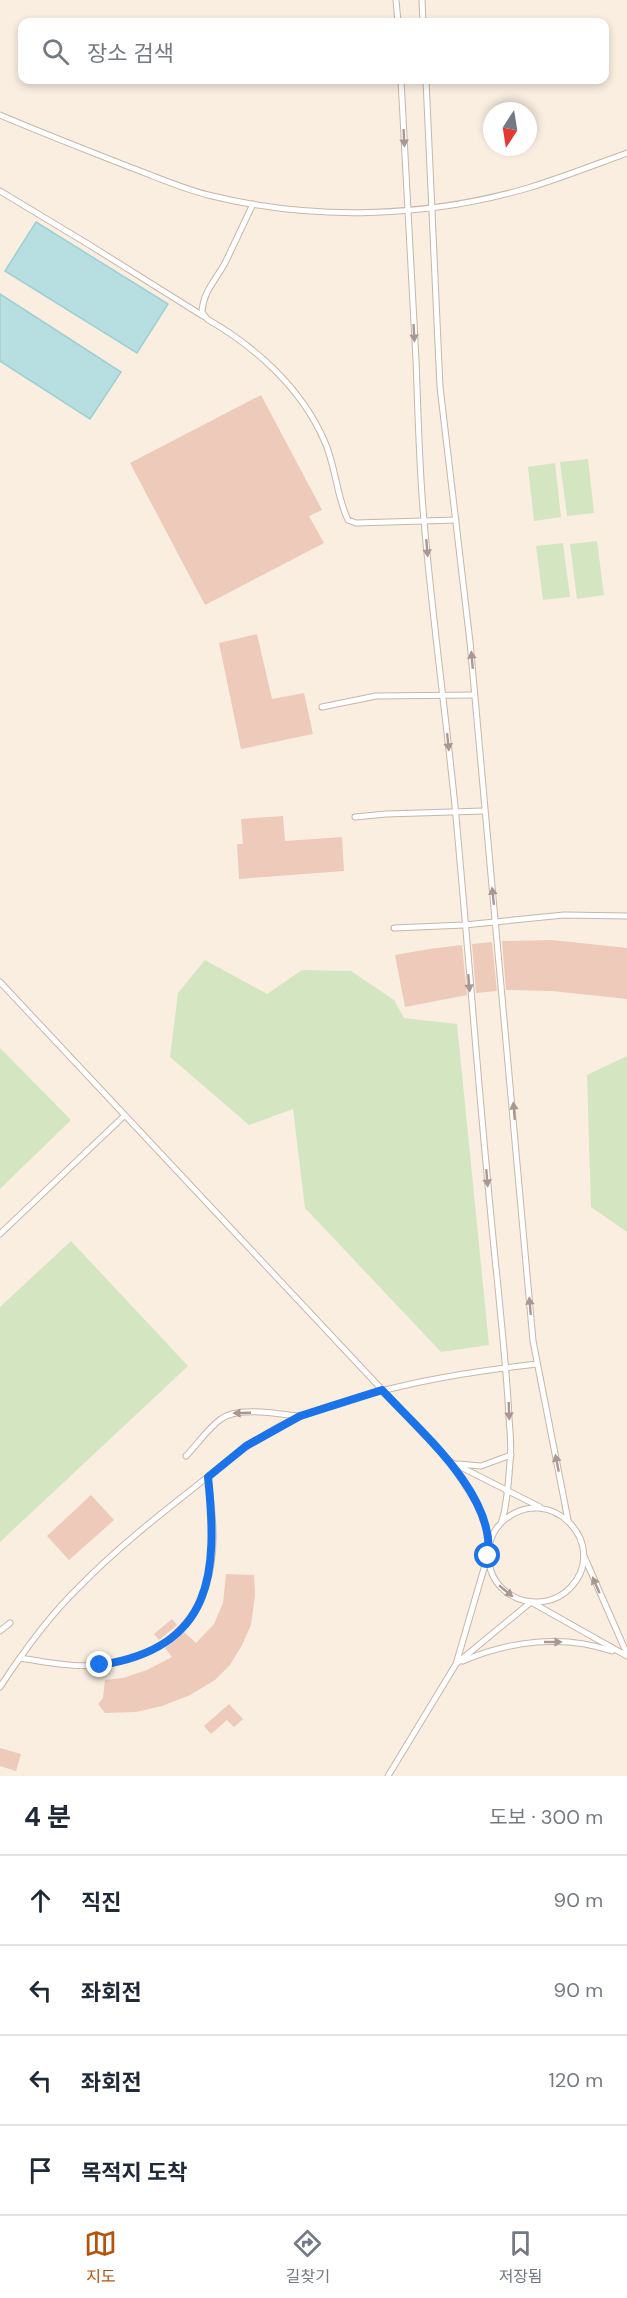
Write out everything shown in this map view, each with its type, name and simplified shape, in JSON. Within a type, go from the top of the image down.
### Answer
[{"type":"lane","points":[[396,0],[398,18]]},
{"type":"lane","points":[[422,0],[423,18]]},
{"type":"lane","points":[[401,84],[424,520],[455,811],[492,1236],[507,1367],[511,1455],[502,1522]]},
{"type":"lane","points":[[426,84],[440,387],[474,695],[533,1341],[568,1520]]},
{"type":"lane","points":[[0,115],[207,195],[291,210],[362,212],[432,208],[528,188],[627,153]]},
{"type":"lane","points":[[0,191],[207,319],[262,357],[285,381],[303,405],[324,441],[348,520],[356,523],[456,520]]},
{"type":"lane","points":[[207,319],[202,312],[202,301],[225,264],[253,204]]},
{"type":"lane","points":[[322,707],[376,696],[474,695]]},
{"type":"lane","points":[[355,817],[484,811]]},
{"type":"lane","points":[[394,928],[464,925],[564,915],[627,916]]},
{"type":"lane","points":[[1,986],[448,1461],[466,1485],[482,1514],[489,1548]]},
{"type":"lane","points":[[0,1234],[124,1116]]},
{"type":"lane","points":[[0,1687],[44,1625],[77,1588],[124,1544],[246,1446],[300,1416],[382,1390],[507,1367],[537,1364]]},
{"type":"lane","points":[[186,1456],[220,1419],[231,1413],[258,1412],[300,1416]]},
{"type":"lane","points":[[448,1461],[481,1466],[511,1455]]},
{"type":"lane","points":[[448,1461],[506,1492],[541,1508],[556,1512],[568,1520],[578,1533],[583,1554],[627,1656]]},
{"type":"lane","points":[[20,1658],[63,1665],[100,1665],[143,1655],[171,1639],[191,1618],[205,1593],[212,1563],[213,1525],[208,1477]]},
{"type":"lane","points":[[388,1776],[456,1664],[488,1556],[490,1540],[502,1522],[510,1515],[525,1508],[541,1508]]},
{"type":"lane","points":[[456,1664],[531,1602],[543,1602],[557,1598],[569,1589],[578,1577],[583,1554]]},
{"type":"lane","points":[[488,1556],[491,1572],[499,1586],[512,1597],[531,1602],[627,1656]]},
{"type":"lane","points":[[0,1631],[10,1623]]},
{"type":"lane","points":[[456,1664],[491,1650],[528,1643],[574,1642],[593,1645],[627,1656]]},
{"type":"green space","points":[[588,459],[594,513],[567,516],[560,462]]},
{"type":"green space","points":[[555,463],[561,517],[534,521],[528,467]]},
{"type":"green space","points":[[597,541],[604,595],[577,599],[570,544]]},
{"type":"green space","points":[[563,543],[570,597],[543,600],[536,546]]},
{"type":"green space","points":[[205,960],[267,994],[302,970],[351,971],[394,1000],[404,1018],[457,1024],[489,1345],[441,1352],[305,1208],[293,1109],[249,1125],[170,1057],[178,993]]},
{"type":"green space","points":[[0,1048],[71,1120],[0,1189]]},
{"type":"green space","points":[[627,1056],[627,1232],[591,1207],[587,1075]]},
{"type":"green space","points":[[71,1241],[188,1366],[0,1542],[0,1307]]},
{"type":"water","points":[[36,222],[168,304],[137,353],[5,271]]},
{"type":"water","points":[[0,294],[121,372],[90,419],[0,361]]},
{"type":"building","points":[[261,395],[322,510],[309,516],[324,543],[205,605],[130,463]]},
{"type":"building","points":[[257,634],[272,699],[304,693],[313,734],[241,749],[219,643]]},
{"type":"building","points":[[283,816],[285,841],[342,837],[344,871],[239,879],[237,844],[243,844],[241,819]]},
{"type":"building","points":[[552,940],[627,948],[627,999],[552,991],[506,990],[502,941]]},
{"type":"building","points":[[492,942],[497,991],[476,993],[472,944]]},
{"type":"building","points":[[462,945],[467,995],[405,1007],[395,955]]},
{"type":"building","points":[[91,1495],[114,1520],[69,1560],[47,1536]]},
{"type":"building","points":[[226,1574],[254,1575],[255,1595],[251,1625],[230,1665],[215,1680],[190,1695],[162,1706],[136,1712],[105,1713],[98,1704],[103,1698],[105,1680],[123,1678],[147,1670],[172,1657],[165,1648],[184,1632],[196,1643],[214,1624],[223,1603]]},
{"type":"building","points":[[172,1619],[177,1625],[159,1640],[154,1634]]},
{"type":"building","points":[[229,1704],[243,1719],[234,1727],[227,1720],[211,1734],[204,1726]]},
{"type":"building","points":[[0,1748],[21,1754],[16,1771],[0,1766]]},
{"type":"route","points":[[100,1665],[143,1655],[171,1639],[191,1618],[205,1593],[212,1563],[213,1525],[208,1477],[246,1446],[300,1416],[382,1390],[448,1461],[466,1485],[482,1514],[487,1530],[488,1556]]}]
